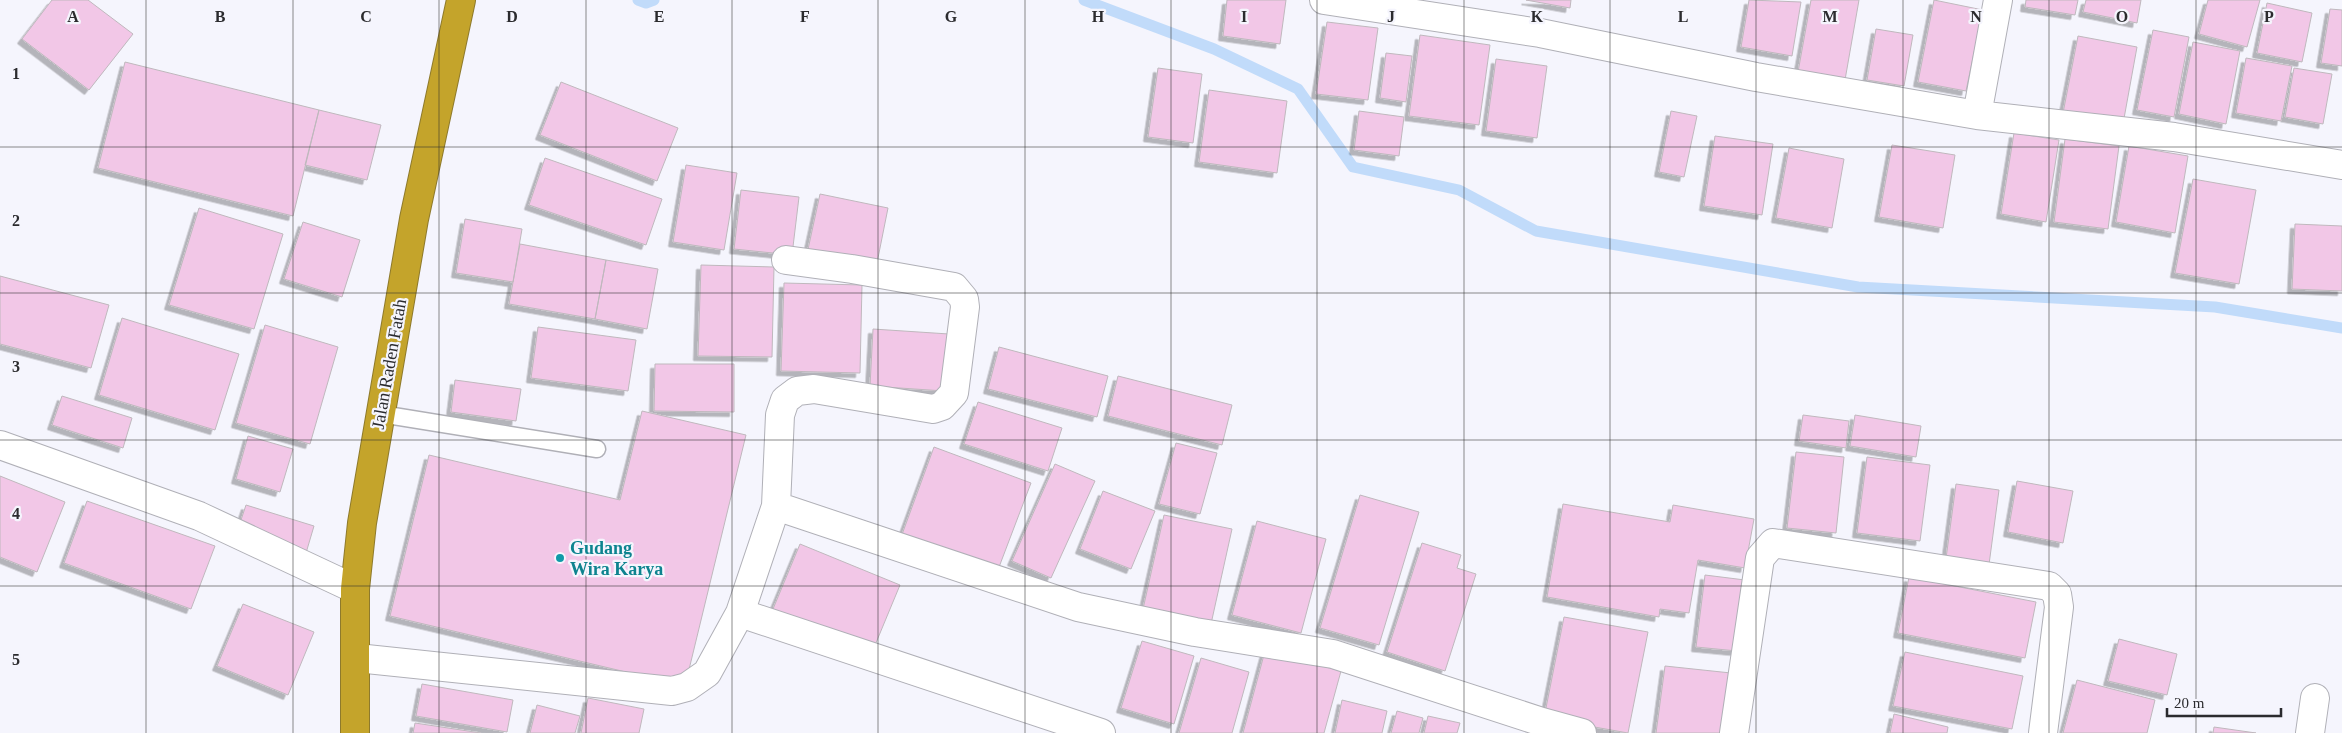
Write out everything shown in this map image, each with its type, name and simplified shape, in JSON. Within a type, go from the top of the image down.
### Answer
[{"type":"highway","name":"Jalan Raden Fatah","points":[[355,733],[357,658],[355,589],[362,523],[414,219],[461,0]]},
{"type":"street","points":[[1324,0],[1540,33],[1756,77],[1977,115],[2174,137],[2342,165]]},
{"type":"street","points":[[1977,115],[1998,0]]},
{"type":"street","points":[[357,658],[672,691],[687,688],[707,673],[740,613],[776,506],[780,415],[785,400],[797,391],[814,388],[933,409],[942,406],[954,393],[965,306],[964,299],[954,288],[852,269],[786,260]]},
{"type":"street","points":[[0,445],[199,516],[355,589]]},
{"type":"street","points":[[776,506],[1078,608],[1195,632],[1334,654],[1542,722],[1582,733]]},
{"type":"street","points":[[1734,733],[1760,558],[1773,543],[2049,586],[2056,594],[2059,606],[2043,733]]},
{"type":"street","points":[[740,613],[1101,733]]},
{"type":"street","points":[[2310,733],[2315,698]]},
{"type":"lane","points":[[381,414],[597,449]]},
{"type":"building","points":[[52,0],[88,0],[133,34],[89,90],[22,39]]},
{"type":"building","points":[[1227,0],[1286,0],[1280,44],[1223,36]]},
{"type":"building","points":[[1526,0],[1571,0],[1570,8]]},
{"type":"building","points":[[1749,0],[1801,2],[1792,56],[1741,47]]},
{"type":"building","points":[[1811,0],[1859,0],[1845,80],[1798,72]]},
{"type":"building","points":[[1934,0],[1983,10],[1966,91],[1918,82]]},
{"type":"building","points":[[2026,0],[2078,0],[2075,15],[2025,7]]},
{"type":"building","points":[[2086,0],[2141,0],[2137,23],[2083,12]]},
{"type":"building","points":[[2208,0],[2260,0],[2247,47],[2199,34]]},
{"type":"building","points":[[2267,3],[2312,13],[2302,62],[2257,53]]},
{"type":"building","points":[[2330,9],[2342,10],[2342,66],[2321,63]]},
{"type":"building","points":[[1327,22],[1378,28],[1368,100],[1316,94]]},
{"type":"building","points":[[1876,29],[1913,35],[1904,86],[1867,80]]},
{"type":"building","points":[[2153,30],[2189,37],[2174,117],[2137,110]]},
{"type":"building","points":[[1420,35],[1490,45],[1479,125],[1409,116]]},
{"type":"building","points":[[2078,36],[2137,47],[2123,124],[2063,113]]},
{"type":"building","points":[[2193,42],[2240,51],[2226,124],[2179,114]]},
{"type":"building","points":[[1386,53],[1412,56],[1406,102],[1380,98]]},
{"type":"building","points":[[2246,58],[2292,66],[2281,121],[2236,113]]},
{"type":"building","points":[[1496,59],[1547,66],[1537,138],[1486,131]]},
{"type":"building","points":[[125,62],[319,110],[293,216],[98,168]]},
{"type":"building","points":[[1158,68],[1202,74],[1193,143],[1148,137]]},
{"type":"building","points":[[2294,68],[2332,74],[2323,124],[2285,117]]},
{"type":"building","points":[[561,82],[678,128],[657,181],[540,135]]},
{"type":"building","points":[[1209,90],[1287,101],[1277,173],[1199,162]]},
{"type":"building","points":[[319,110],[381,125],[367,180],[305,165]]},
{"type":"building","points":[[1359,111],[1404,117],[1399,156],[1354,150]]},
{"type":"building","points":[[1671,111],[1697,116],[1684,177],[1659,172]]},
{"type":"building","points":[[2014,133],[2059,140],[2046,222],[2001,214]]},
{"type":"building","points":[[1715,136],[1773,144],[1762,215],[1704,206]]},
{"type":"building","points":[[2065,139],[2119,146],[2108,229],[2054,222]]},
{"type":"building","points":[[1892,145],[1955,155],[1943,228],[1879,217]]},
{"type":"building","points":[[2129,146],[2188,156],[2175,233],[2116,222]]},
{"type":"building","points":[[1789,148],[1844,159],[1832,228],[1776,218]]},
{"type":"building","points":[[545,158],[662,199],[646,245],[529,205]]},
{"type":"building","points":[[686,165],[737,173],[724,250],[673,242]]},
{"type":"building","points":[[2193,179],[2256,190],[2239,284],[2175,273]]},
{"type":"building","points":[[741,190],[799,197],[792,255],[734,249]]},
{"type":"building","points":[[820,194],[888,208],[876,268],[807,254]]},
{"type":"building","points":[[199,208],[283,234],[254,329],[169,305]]},
{"type":"building","points":[[465,219],[522,229],[513,282],[456,273]]},
{"type":"building","points":[[303,222],[360,240],[342,297],[284,279]]},
{"type":"building","points":[[2295,224],[2342,226],[2342,291],[2292,289]]},
{"type":"building","points":[[520,244],[606,260],[595,319],[509,304]]},
{"type":"building","points":[[606,260],[658,269],[647,329],[595,319]]},
{"type":"building","points":[[701,265],[774,267],[772,357],[698,356]]},
{"type":"building","points":[[0,276],[109,305],[91,368],[0,344]]},
{"type":"building","points":[[784,283],[862,285],[860,373],[781,371]]},
{"type":"building","points":[[122,318],[239,354],[215,430],[99,395]]},
{"type":"building","points":[[265,325],[338,347],[310,444],[236,423]]},
{"type":"building","points":[[538,327],[636,340],[628,391],[531,378]]},
{"type":"building","points":[[873,329],[949,334],[944,391],[870,386]]},
{"type":"building","points":[[999,347],[1108,376],[1097,417],[988,389]]},
{"type":"building","points":[[655,364],[734,364],[734,412],[654,411]]},
{"type":"building","points":[[1118,376],[1232,405],[1222,445],[1108,416]]},
{"type":"building","points":[[455,380],[521,389],[516,421],[451,412]]},
{"type":"building","points":[[62,396],[132,418],[123,448],[52,425]]},
{"type":"building","points":[[978,402],[1062,428],[1048,471],[964,444]]},
{"type":"building","name":"Gudang Wira Karya","points":[[642,411],[746,435],[685,686],[390,616],[429,455],[620,500]]},
{"type":"building","points":[[1803,415],[1849,421],[1846,448],[1799,441]]},
{"type":"building","points":[[1855,415],[1921,426],[1916,457],[1850,446]]},
{"type":"building","points":[[248,436],[293,449],[280,492],[236,479]]},
{"type":"building","points":[[1176,443],[1217,453],[1200,514],[1159,504]]},
{"type":"building","points":[[934,447],[1031,483],[996,575],[900,540]]},
{"type":"building","points":[[1796,452],[1844,457],[1836,533],[1787,528]]},
{"type":"building","points":[[1867,457],[1930,465],[1920,541],[1857,533]]},
{"type":"building","points":[[1055,464],[1095,481],[1051,578],[1012,561]]},
{"type":"building","points":[[0,476],[65,502],[37,572],[0,557]]},
{"type":"building","points":[[2017,481],[2073,491],[2063,543],[2008,532]]},
{"type":"building","points":[[1956,484],[1999,490],[1988,572],[1945,566]]},
{"type":"building","points":[[1103,491],[1155,511],[1131,569],[1080,549]]},
{"type":"building","points":[[1360,495],[1419,512],[1379,645],[1320,628]]},
{"type":"building","points":[[87,501],[215,546],[191,609],[64,563]]},
{"type":"building","points":[[1563,504],[1670,522],[1673,505],[1754,519],[1745,568],[1698,560],[1689,613],[1660,609],[1659,617],[1547,597]]},
{"type":"building","points":[[246,505],[314,526],[306,553],[237,532]]},
{"type":"building","points":[[1164,515],[1232,529],[1211,624],[1143,609]]},
{"type":"building","points":[[1257,521],[1326,539],[1301,633],[1232,615]]},
{"type":"building","points":[[1422,543],[1461,555],[1457,568],[1476,574],[1445,671],[1387,652]]},
{"type":"building","points":[[800,544],[900,585],[873,650],[773,609]]},
{"type":"building","points":[[1705,575],[1745,580],[1737,651],[1696,647]]},
{"type":"building","points":[[1909,577],[2036,602],[2025,658],[1898,633]]},
{"type":"building","points":[[243,604],[314,632],[288,695],[217,666]]},
{"type":"building","points":[[1564,617],[1648,632],[1628,733],[1544,718]]},
{"type":"building","points":[[2119,639],[2177,654],[2167,695],[2108,681]]},
{"type":"building","points":[[1142,641],[1194,656],[1174,724],[1121,708]]},
{"type":"building","points":[[1265,651],[1341,671],[1324,733],[1243,733]]},
{"type":"building","points":[[1905,652],[2023,676],[2012,729],[1893,706]]},
{"type":"building","points":[[1201,658],[1249,672],[1232,733],[1179,733]]},
{"type":"building","points":[[1665,666],[1731,673],[1724,733],[1656,733]]},
{"type":"building","points":[[2077,680],[2155,700],[2147,733],[2063,733]]},
{"type":"building","points":[[422,684],[513,700],[507,732],[416,716]]},
{"type":"building","points":[[588,698],[644,709],[639,733],[581,733]]},
{"type":"building","points":[[1342,700],[1387,711],[1382,733],[1335,733]]},
{"type":"building","points":[[537,705],[580,716],[575,733],[530,733]]},
{"type":"building","points":[[1397,711],[1423,718],[1419,733],[1391,733]]},
{"type":"building","points":[[1894,714],[1948,727],[1947,733],[1890,733]]},
{"type":"building","points":[[1428,716],[1460,723],[1457,733],[1424,733]]},
{"type":"building","points":[[415,723],[481,733],[413,733]]},
{"type":"building","points":[[2214,727],[2256,733],[2213,733]]},
{"type":"waterway","points":[[638,0],[646,3],[654,0]]},
{"type":"waterway","points":[[1084,0],[1214,49],[1298,89],[1353,167],[1459,190],[1536,231],[1858,287],[2215,307],[2342,328]]},
{"type":"place","name":"Gudang Wira Karya","points":[[560,558]]}]
